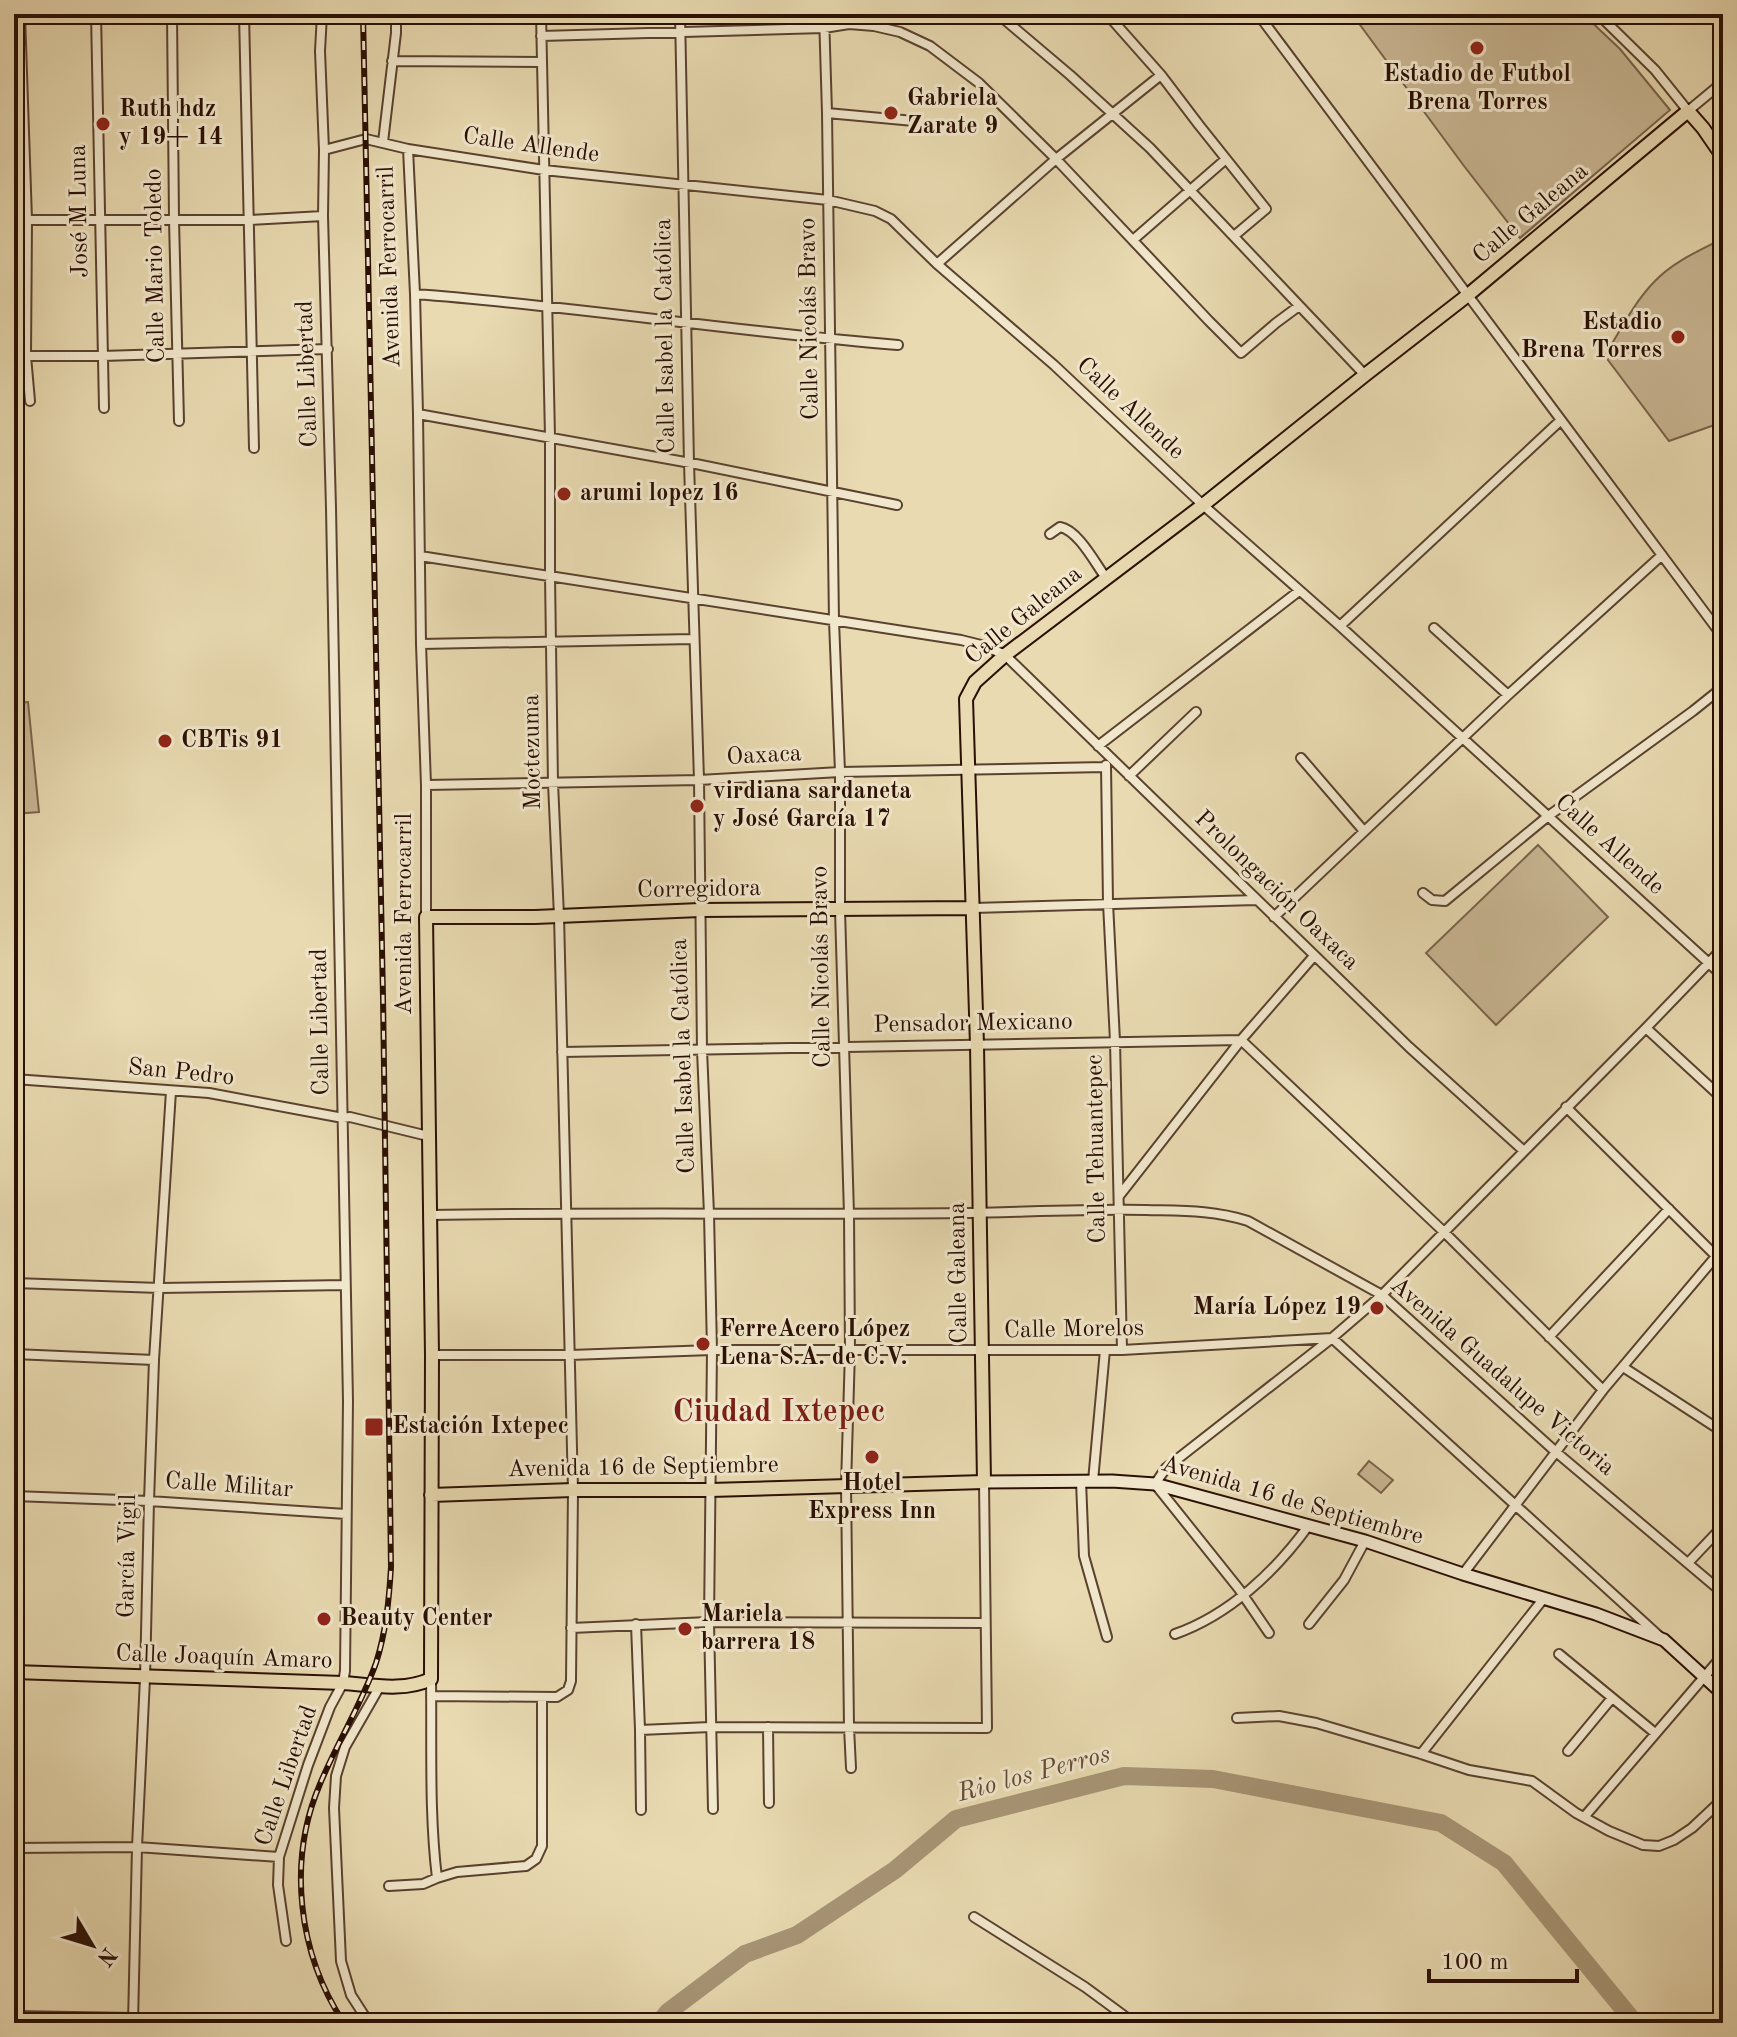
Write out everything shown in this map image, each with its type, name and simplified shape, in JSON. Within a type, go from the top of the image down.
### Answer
[{"type":"main road","name":"Calle Galeana","points":[[984,1482],[977,1045],[966,699],[975,682],[1005,655],[1203,505],[1468,295],[1688,111]]},
{"type":"main road","points":[[1688,111],[1718,139],[1723,157]]},
{"type":"main road","name":"Corregidora","points":[[426,917],[700,910],[973,908]]},
{"type":"main road","name":"Avenida Ferrocarril","points":[[426,917],[432,1355],[431,1679]]},
{"type":"main road","name":"Avenida 16 de Septiembre","points":[[431,1495],[984,1482]]},
{"type":"main road","name":"Calle Joaquín Amaro","points":[[14,1672],[407,1687],[431,1679]]},
{"type":"street","points":[[20,14],[27,220],[26,356],[30,401]]},
{"type":"street","name":"José M Luna","points":[[96,14],[104,408]]},
{"type":"street","name":"Calle Mario Toledo","points":[[172,14],[179,421]]},
{"type":"street","points":[[244,14],[254,448]]},
{"type":"street","name":"Calle Libertad","points":[[286,1941],[278,1885],[279,1857],[308,1765],[330,1707],[343,1683],[345,1671],[348,1401],[323,216],[322,14]]},
{"type":"street","name":"Avenida Ferrocarril","points":[[383,142],[396,14]]},
{"type":"street","name":"Moctezuma","points":[[541,14],[553,783],[573,1490],[571,1681],[563,1694],[542,1697]]},
{"type":"street","name":"Calle Isabel la Católica","points":[[680,14],[693,639],[699,780],[702,1050],[712,1350],[709,1622],[713,1809]]},
{"type":"street","name":"Calle Nicolás Bravo","points":[[824,14],[834,621],[840,772],[840,910],[849,1214],[850,1351],[846,1485],[851,1768]]},
{"type":"street","points":[[998,14],[1150,148],[1365,375]]},
{"type":"street","points":[[1107,14],[1161,75],[1266,209],[1234,236]]},
{"type":"street","points":[[1258,14],[1723,637]]},
{"type":"street","points":[[1601,15],[1655,70],[1688,111],[1723,82]]},
{"type":"street","points":[[541,36],[824,28],[849,24],[900,32],[930,46],[979,83],[1241,353],[1299,306]]},
{"type":"street","points":[[392,61],[542,62]]},
{"type":"street","points":[[937,264],[1056,159],[1161,75]]},
{"type":"street","points":[[827,113],[914,121]]},
{"type":"street","points":[[324,150],[366,139],[383,142]]},
{"type":"street","name":"Calle Allende","points":[[383,142],[408,149],[544,170],[828,200],[875,211],[891,219],[1723,976]]},
{"type":"street","name":"Avenida Ferrocarril","points":[[408,149],[418,414],[426,917]]},
{"type":"street","points":[[1133,240],[1226,159]]},
{"type":"street","points":[[14,220],[250,220],[323,216]]},
{"type":"street","points":[[415,294],[898,345]]},
{"type":"street","points":[[14,356],[328,349]]},
{"type":"street","points":[[418,414],[689,463],[897,505]]},
{"type":"street","points":[[1340,626],[1561,420]]},
{"type":"street","points":[[1050,534],[1060,527],[1066,528],[1078,539],[1106,578]]},
{"type":"street","points":[[1274,917],[1461,738],[1662,555]]},
{"type":"street","points":[[420,556],[961,640],[1005,655]]},
{"type":"street","points":[[1098,746],[1299,591]]},
{"type":"street","points":[[1434,628],[1508,695]]},
{"type":"street","points":[[421,644],[693,639]]},
{"type":"street","name":"Prolongación Oaxaca","points":[[1005,655],[1409,1047],[1524,1151]]},
{"type":"street","points":[[1423,893],[1432,900],[1445,901],[1547,817],[1723,687]]},
{"type":"street","points":[[1129,776],[1196,712]]},
{"type":"street","name":"Calle Tehuantepec","points":[[1109,756],[1105,767],[1122,1350]]},
{"type":"street","points":[[1301,758],[1363,830]]},
{"type":"street","name":"Oaxaca","points":[[426,785],[1105,767]]},
{"type":"street","points":[[973,908],[1256,900]]},
{"type":"street","points":[[1269,1633],[1244,1595],[1155,1484],[1166,1468],[1382,1295],[1723,948]]},
{"type":"street","points":[[1118,1197],[1241,1040],[1314,956]]},
{"type":"street","points":[[1646,1028],[1723,1099]]},
{"type":"street","points":[[1241,1040],[1444,1232],[1603,1390]]},
{"type":"street","name":"Pensador Mexicano","points":[[562,1052],[1241,1040]]},
{"type":"street","name":"San Pedro","points":[[14,1079],[209,1093],[350,1117],[428,1136]]},
{"type":"street","name":"García Vigil","points":[[133,2021],[154,1360],[171,1091]]},
{"type":"street","points":[[1566,1107],[1719,1260]]},
{"type":"street","name":"Avenida Guadalupe Victoria","points":[[429,1215],[979,1213],[1118,1209],[1225,1214],[1248,1221],[1382,1295],[1556,1452],[1723,1593]]},
{"type":"street","points":[[1549,1337],[1669,1209]]},
{"type":"street","points":[[1463,1574],[1603,1390],[1719,1260],[1723,1248]]},
{"type":"street","points":[[14,1283],[160,1288],[345,1285]]},
{"type":"street","points":[[1332,1338],[1664,1640]]},
{"type":"street","name":"Calle Morelos","points":[[432,1355],[570,1355],[712,1350],[1122,1350],[1332,1338]]},
{"type":"street","points":[[1105,1350],[1087,1481],[1084,1556],[1107,1637]]},
{"type":"street","points":[[14,1354],[154,1360]]},
{"type":"street","points":[[1623,1367],[1723,1432]]},
{"type":"street","points":[[640,1730],[710,1727],[987,1728],[984,1482]]},
{"type":"street","name":"Avenida 16 de Septiembre","points":[[984,1482],[1155,1484],[1365,1541],[1596,1614],[1664,1640],[1723,1694]]},
{"type":"street","name":"Calle Militar","points":[[14,1496],[346,1514]]},
{"type":"street","points":[[1175,1634],[1202,1623],[1244,1595],[1309,1525]]},
{"type":"street","points":[[1688,1563],[1723,1526]]},
{"type":"street","points":[[1309,1624],[1344,1580],[1365,1541]]},
{"type":"street","points":[[1421,1754],[1544,1598]]},
{"type":"street","points":[[571,1628],[709,1622],[985,1623]]},
{"type":"street","points":[[636,1624],[641,1810]]},
{"type":"street","points":[[1559,1654],[1655,1733]]},
{"type":"street","points":[[1585,1816],[1723,1655]]},
{"type":"street","points":[[431,1679],[437,1878]]},
{"type":"street","points":[[369,2023],[351,1995],[341,1961],[334,1808],[336,1776],[345,1747],[380,1686]]},
{"type":"street","points":[[389,1886],[423,1884],[457,1872],[526,1866],[536,1859],[542,1846],[542,1697],[431,1696]]},
{"type":"street","points":[[1568,1751],[1612,1698]]},
{"type":"street","points":[[1237,1718],[1279,1716],[1316,1723],[1469,1770],[1532,1781],[1561,1804],[1643,1845],[1659,1846],[1674,1840],[1723,1799]]},
{"type":"street","points":[[768,1727],[769,1803]]},
{"type":"street","points":[[14,1848],[137,1847],[279,1857]]},
{"type":"street","points":[[974,1917],[1075,1980],[1134,2023]]},
{"type":"street","points":[[14,2016],[133,2021]]},
{"type":"shaded area","points":[[1352,14],[1583,14],[1620,49],[1670,110],[1520,238]]},
{"type":"shaded area","name":"Estadio Brena Torres","points":[[1721,237],[1723,422],[1669,441],[1606,354],[1635,306],[1655,281],[1677,263]]},
{"type":"shaded area","points":[[28,702],[39,812],[14,814],[14,703]]},
{"type":"shaded area","points":[[1538,845],[1608,917],[1496,1025],[1426,953]]},
{"type":"shaded area","points":[[1369,1461],[1393,1480],[1381,1493],[1358,1474]]},
{"type":"waterway","name":"Rio los Perros","points":[[659,2023],[668,2012],[745,1954],[797,1935],[895,1870],[956,1819],[1124,1776],[1213,1779],[1441,1823],[1504,1863],[1635,2023]]},
{"type":"railway","points":[[344,2023],[328,1996],[307,1937],[301,1875],[303,1844],[320,1784],[376,1663],[386,1616],[391,1567],[363,14]]},
{"type":"place","name":"Estadio de Futbol Brena Torres","points":[[1477,48]]},
{"type":"place","name":"Gabriela Zarate 9","points":[[891,113]]},
{"type":"place","name":"Ruth hdz y 19+ 14","points":[[103,124]]},
{"type":"place","name":"Estadio Brena Torres","points":[[1678,337]]},
{"type":"place","name":"arumi lopez 16","points":[[564,494]]},
{"type":"place","name":"CBTis 91","points":[[165,741]]},
{"type":"place","name":"virdiana sardaneta y José García 17","points":[[697,806]]},
{"type":"place","name":"María López 19","points":[[1377,1308]]},
{"type":"place","name":"FerreAcero López Lena S.A. de C.V.","points":[[703,1344]]},
{"type":"place","name":"Estación Ixtepec","points":[[374,1427]]},
{"type":"place","name":"Hotel Express Inn","points":[[872,1457]]},
{"type":"place","name":"Beauty Center","points":[[324,1619]]},
{"type":"place","name":"Mariela barrera 18","points":[[685,1629]]},
{"type":"district","name":"Ciudad Ixtepec","points":[[779,1413]]}]
